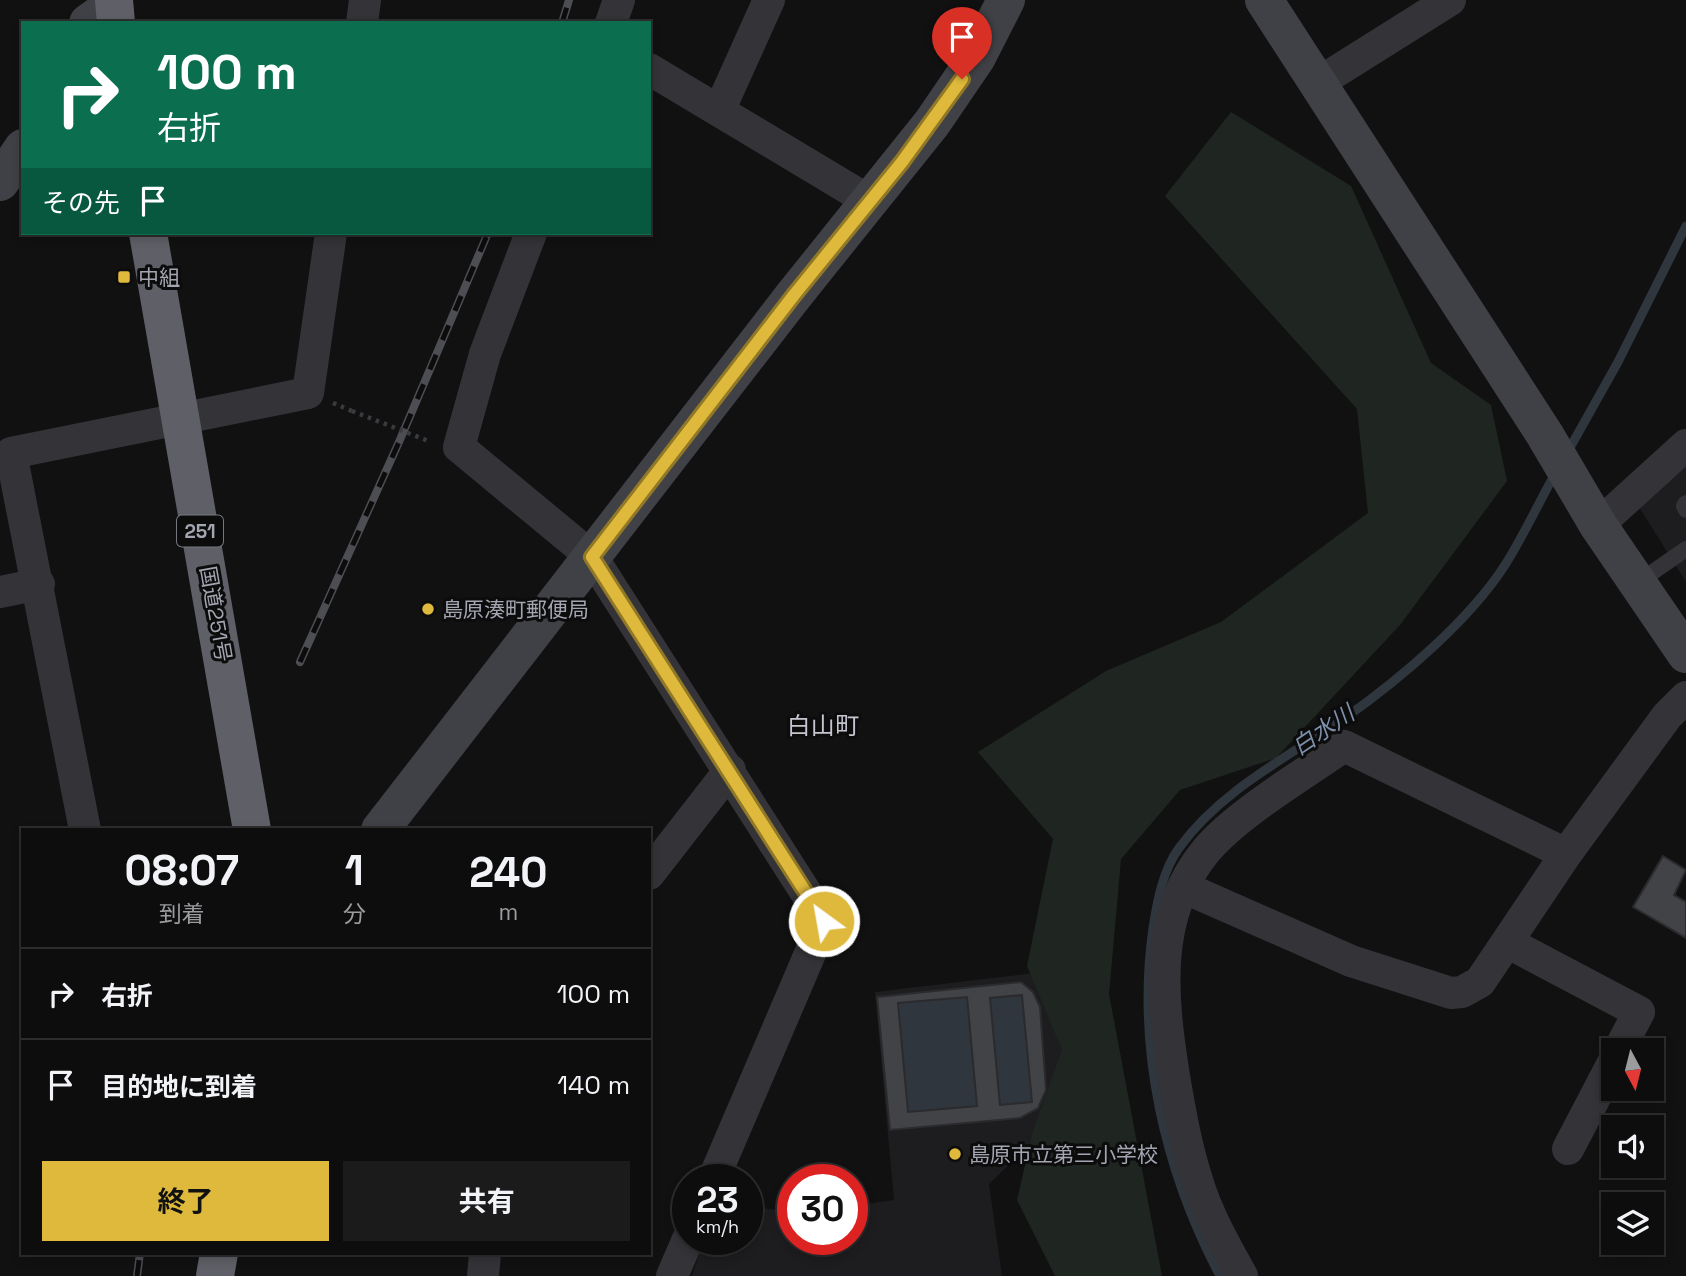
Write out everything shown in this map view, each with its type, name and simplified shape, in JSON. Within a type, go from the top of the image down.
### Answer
[{"type":"highway","name":"国道251号","points":[[148,235],[253,828]]},
{"type":"highway","points":[[215,1276],[219,1255]]},
{"type":"street","points":[[362,21],[365,0]]},
{"type":"street","points":[[612,21],[619,0]]},
{"type":"street","points":[[719,111],[769,0]]},
{"type":"street","points":[[382,828],[794,295],[932,123],[977,57],[1006,0]]},
{"type":"street","points":[[1264,0],[1545,435],[1598,526],[1686,654]]},
{"type":"street","points":[[1318,83],[1450,0]]},
{"type":"street","points":[[651,70],[871,202]]},
{"type":"street","points":[[85,828],[11,453],[308,393],[331,235]]},
{"type":"street","points":[[530,235],[485,354],[459,447],[592,557],[824,921],[720,1164]]},
{"type":"street","points":[[1598,526],[1686,445]]},
{"type":"street","points":[[0,592],[38,584]]},
{"type":"street","points":[[1183,887],[1351,961],[1451,993],[1462,992],[1480,982],[1566,854],[1667,716],[1686,697]]},
{"type":"street","points":[[1242,1276],[1218,1233],[1197,1180],[1180,1112],[1166,1026],[1163,979],[1166,942],[1183,887],[1204,853],[1226,831],[1344,746],[1566,854]]},
{"type":"street","points":[[651,871],[730,770]]},
{"type":"street","points":[[1507,942],[1639,1012],[1625,1038]]},
{"type":"street","points":[[1568,1149],[1601,1086]]},
{"type":"street","points":[[483,1276],[485,1255]]},
{"type":"street","points":[[672,1276],[681,1255]]},
{"type":"lane","points":[[1686,503],[1686,510]]},
{"type":"lane","points":[[1637,583],[1686,548]]},
{"type":"path","points":[[352,411],[431,442]]},
{"type":"shaded area","points":[[1231,112],[1351,186],[1431,363],[1491,405],[1507,481],[1400,625],[1276,758],[1180,790],[1121,859],[1109,994],[1162,1276],[1055,1276],[1017,1200],[1033,1131],[1062,1050],[1027,966],[1053,839],[978,752],[1106,671],[1221,622],[1368,513],[1357,409],[1165,196]]},
{"type":"shaded area","points":[[1686,453],[1686,582],[1634,499]]},
{"type":"shaded area","name":"島原市立第三小学校","points":[[1036,973],[1071,1055],[1051,1124],[989,1184],[1002,1276],[692,1276],[699,1255],[763,1255],[763,1208],[777,1210],[777,1255],[868,1255],[868,1204],[894,1200],[875,992]]},
{"type":"shaded area","points":[[1022,995],[1032,1102],[1000,1105],[990,998]]},
{"type":"shaded area","points":[[967,997],[977,1106],[908,1112],[898,1003]]},
{"type":"building","points":[[1663,856],[1686,870],[1674,895],[1686,902],[1686,938],[1633,907]]},
{"type":"building","points":[[1021,982],[1033,992],[1040,1007],[1046,1090],[1038,1108],[1020,1118],[890,1130],[877,997]],"holes":[[[1022,995],[1032,1102],[1000,1105],[990,998]],[[967,997],[977,1106],[908,1112],[898,1003]]]},
{"type":"waterway","name":"白水川","points":[[1567,453],[1618,362],[1686,226]]},
{"type":"waterway","name":"白水川","points":[[1220,1276],[1200,1235],[1170,1151],[1152,1062],[1148,1018],[1149,973],[1156,907],[1169,866],[1196,827],[1235,792],[1366,703],[1453,628],[1505,565],[1556,472]]},
{"type":"railway","points":[[563,21],[569,0]]},
{"type":"railway","points":[[300,662],[399,442],[487,235]]},
{"type":"railway","points":[[137,1276],[140,1255]]},
{"type":"place","name":"中組","points":[[124,277]]},
{"type":"place","name":"島原湊町郵便局","points":[[428,609]]},
{"type":"place","name":"島原市立第三小学校","points":[[955,1154]]},
{"type":"district","name":"白山町","points":[[823,725]]},
{"type":"route","points":[[824,921],[592,557],[794,295],[902,162],[962,79]]}]
